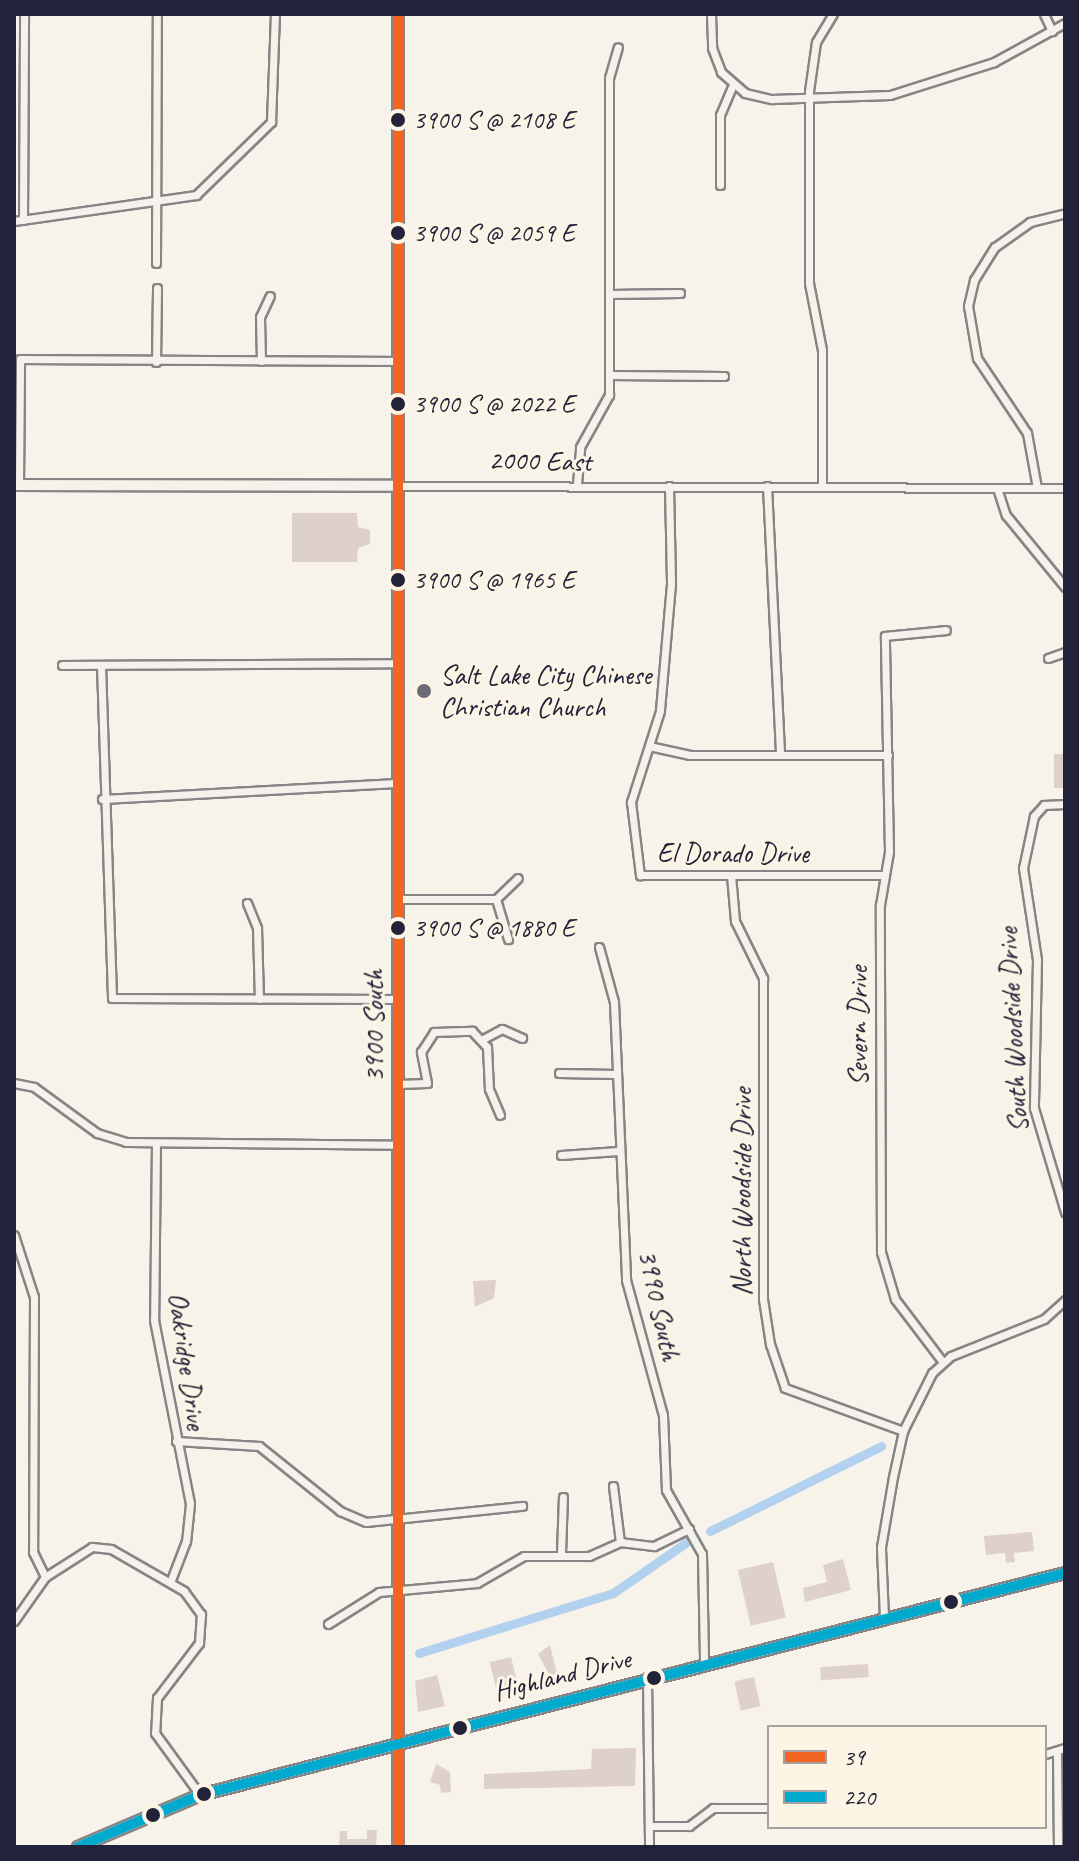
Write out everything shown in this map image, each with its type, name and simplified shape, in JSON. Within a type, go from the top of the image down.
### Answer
[{"type":"main road","name":"3900 South","points":[[398,14],[398,1847]]},
{"type":"main road","name":"2000 East","points":[[16,485],[398,486]]},
{"type":"main road","name":"Highland Drive","points":[[78,1847],[200,1795],[647,1677],[1065,1573]]},
{"type":"street","points":[[24,14],[18,220],[191,198],[268,127],[275,103],[275,14]]},
{"type":"street","points":[[156,263],[157,14]]},
{"type":"street","points":[[711,14],[713,57],[733,85],[758,98],[890,95],[994,62],[1065,23]]},
{"type":"street","points":[[822,487],[822,350],[809,283],[809,99],[816,42],[833,14]]},
{"type":"street","points":[[1044,14],[1052,31]]},
{"type":"street","points":[[577,484],[580,447],[605,409],[610,375],[609,78],[618,47]]},
{"type":"street","points":[[720,185],[720,109],[733,85]]},
{"type":"street","points":[[1037,488],[1027,433],[977,358],[968,306],[974,280],[995,247],[1030,222],[1065,213]]},
{"type":"street","points":[[156,362],[157,288]]},
{"type":"street","points":[[610,294],[680,293]]},
{"type":"street","points":[[261,361],[260,317],[270,296]]},
{"type":"street","points":[[16,485],[20,359],[398,361]]},
{"type":"street","points":[[610,375],[724,376]]},
{"type":"street","name":"2000 East","points":[[398,486],[577,484],[1065,488]]},
{"type":"street","name":"El Dorado Drive","points":[[669,486],[668,619],[660,711],[631,802],[640,875],[885,875]]},
{"type":"street","points":[[767,486],[780,755]]},
{"type":"street","points":[[997,488],[1006,515],[1065,587]]},
{"type":"street","name":"Severn Drive","points":[[942,1361],[895,1299],[881,1252],[887,633],[946,630]]},
{"type":"street","points":[[1048,658],[1065,652]]},
{"type":"street","points":[[62,665],[398,663]]},
{"type":"street","points":[[101,665],[102,799],[111,872],[112,998],[399,999]]},
{"type":"street","points":[[649,746],[677,754],[888,755]]},
{"type":"street","points":[[102,799],[398,783]]},
{"type":"street","name":"South Woodside Drive","points":[[1065,804],[1049,804],[1030,824],[1023,868],[1037,972],[1034,1108],[1065,1212]]},
{"type":"street","name":"North Woodside Drive","points":[[731,875],[735,921],[763,978],[763,1299],[770,1344],[785,1388],[903,1431]]},
{"type":"street","points":[[398,899],[496,899],[518,878]]},
{"type":"street","points":[[496,899],[508,939]]},
{"type":"street","points":[[247,903],[257,928],[259,999]]},
{"type":"street","name":"3990 South","points":[[599,947],[612,991],[618,1151],[630,1302],[663,1415],[666,1490],[702,1554],[704,1663]]},
{"type":"street","points":[[398,1084],[427,1083],[421,1052],[434,1032],[465,1029],[483,1039]]},
{"type":"street","points":[[483,1039],[502,1029],[522,1038]]},
{"type":"street","points":[[483,1039],[489,1089],[500,1115]]},
{"type":"street","points":[[559,1073],[616,1074]]},
{"type":"street","points":[[14,1083],[42,1092],[106,1137],[156,1143],[398,1145]]},
{"type":"street","name":"Oakridge Drive","points":[[156,1143],[154,1320],[189,1524],[171,1580]]},
{"type":"street","points":[[561,1155],[618,1151]]},
{"type":"street","points":[[14,1235],[34,1297],[33,1552],[45,1577]]},
{"type":"street","points":[[884,1617],[881,1547],[903,1431],[942,1361],[1044,1319],[1065,1300]]},
{"type":"street","points":[[176,1441],[259,1446],[340,1511],[366,1522],[398,1522],[522,1506]]},
{"type":"street","points":[[613,1486],[620,1542]]},
{"type":"street","points":[[561,1553],[563,1497]]},
{"type":"street","points":[[328,1624],[368,1596],[398,1589],[477,1583],[524,1556],[561,1553],[589,1556],[620,1542],[658,1545],[689,1529]]},
{"type":"street","points":[[14,1621],[45,1577],[80,1552],[101,1547],[171,1580],[201,1614],[201,1630],[190,1659],[157,1698],[155,1733],[200,1795]]},
{"type":"street","points":[[647,1677],[649,1847]]},
{"type":"street","points":[[1047,1754],[1057,1754],[1065,1748]]},
{"type":"street","points":[[1057,1754],[1058,1847]]},
{"type":"street","points":[[649,1826],[689,1826],[713,1808],[767,1808]]},
{"type":"building","points":[[292,513],[357,513],[358,527],[370,530],[370,544],[358,548],[357,562],[292,562]]},
{"type":"building","points":[[1054,754],[1065,754],[1065,788],[1054,788]]},
{"type":"building","points":[[496,1280],[494,1298],[475,1307],[473,1281]]},
{"type":"building","points":[[1032,1532],[1034,1551],[1014,1553],[1015,1562],[1006,1563],[1005,1553],[986,1555],[984,1536]]},
{"type":"building","points":[[843,1559],[851,1590],[805,1602],[803,1588],[827,1582],[823,1565]]},
{"type":"building","points":[[773,1562],[786,1618],[751,1626],[738,1570]]},
{"type":"building","points":[[550,1645],[557,1674],[550,1676],[538,1654]]},
{"type":"building","points":[[511,1657],[519,1690],[498,1695],[490,1662]]},
{"type":"building","points":[[868,1664],[869,1677],[821,1680],[820,1667]]},
{"type":"building","points":[[437,1675],[445,1706],[418,1712],[415,1681]]},
{"type":"building","points":[[754,1677],[760,1706],[741,1711],[734,1681]]},
{"type":"building","points":[[636,1748],[635,1786],[484,1789],[484,1774],[591,1769],[592,1749]]},
{"type":"building","points":[[436,1764],[450,1772],[451,1792],[441,1793],[440,1785],[430,1782]]},
{"type":"building","points":[[367,1830],[377,1830],[376,1847],[339,1847],[340,1831],[347,1831],[347,1839],[367,1839]]},
{"type":"waterway","points":[[710,1531],[881,1446]]},
{"type":"waterway","points":[[419,1653],[613,1593],[688,1541]]},
{"type":"transit line","name":"39","points":[[398,14],[398,1847]]},
{"type":"transit line","name":"220","points":[[78,1847],[200,1795],[1065,1573]]},
{"type":"place","name":"3900 S @ 2108 E","points":[[398,120]]},
{"type":"place","name":"3900 S @ 2059 E","points":[[398,233]]},
{"type":"place","name":"3900 S @ 2022 E","points":[[398,404]]},
{"type":"place","name":"3900 S @ 1965 E","points":[[398,580]]},
{"type":"place","name":"Salt Lake City Chinese Christian Church","points":[[424,691]]},
{"type":"place","name":"3900 S @ 1880 E","points":[[398,928]]}]
